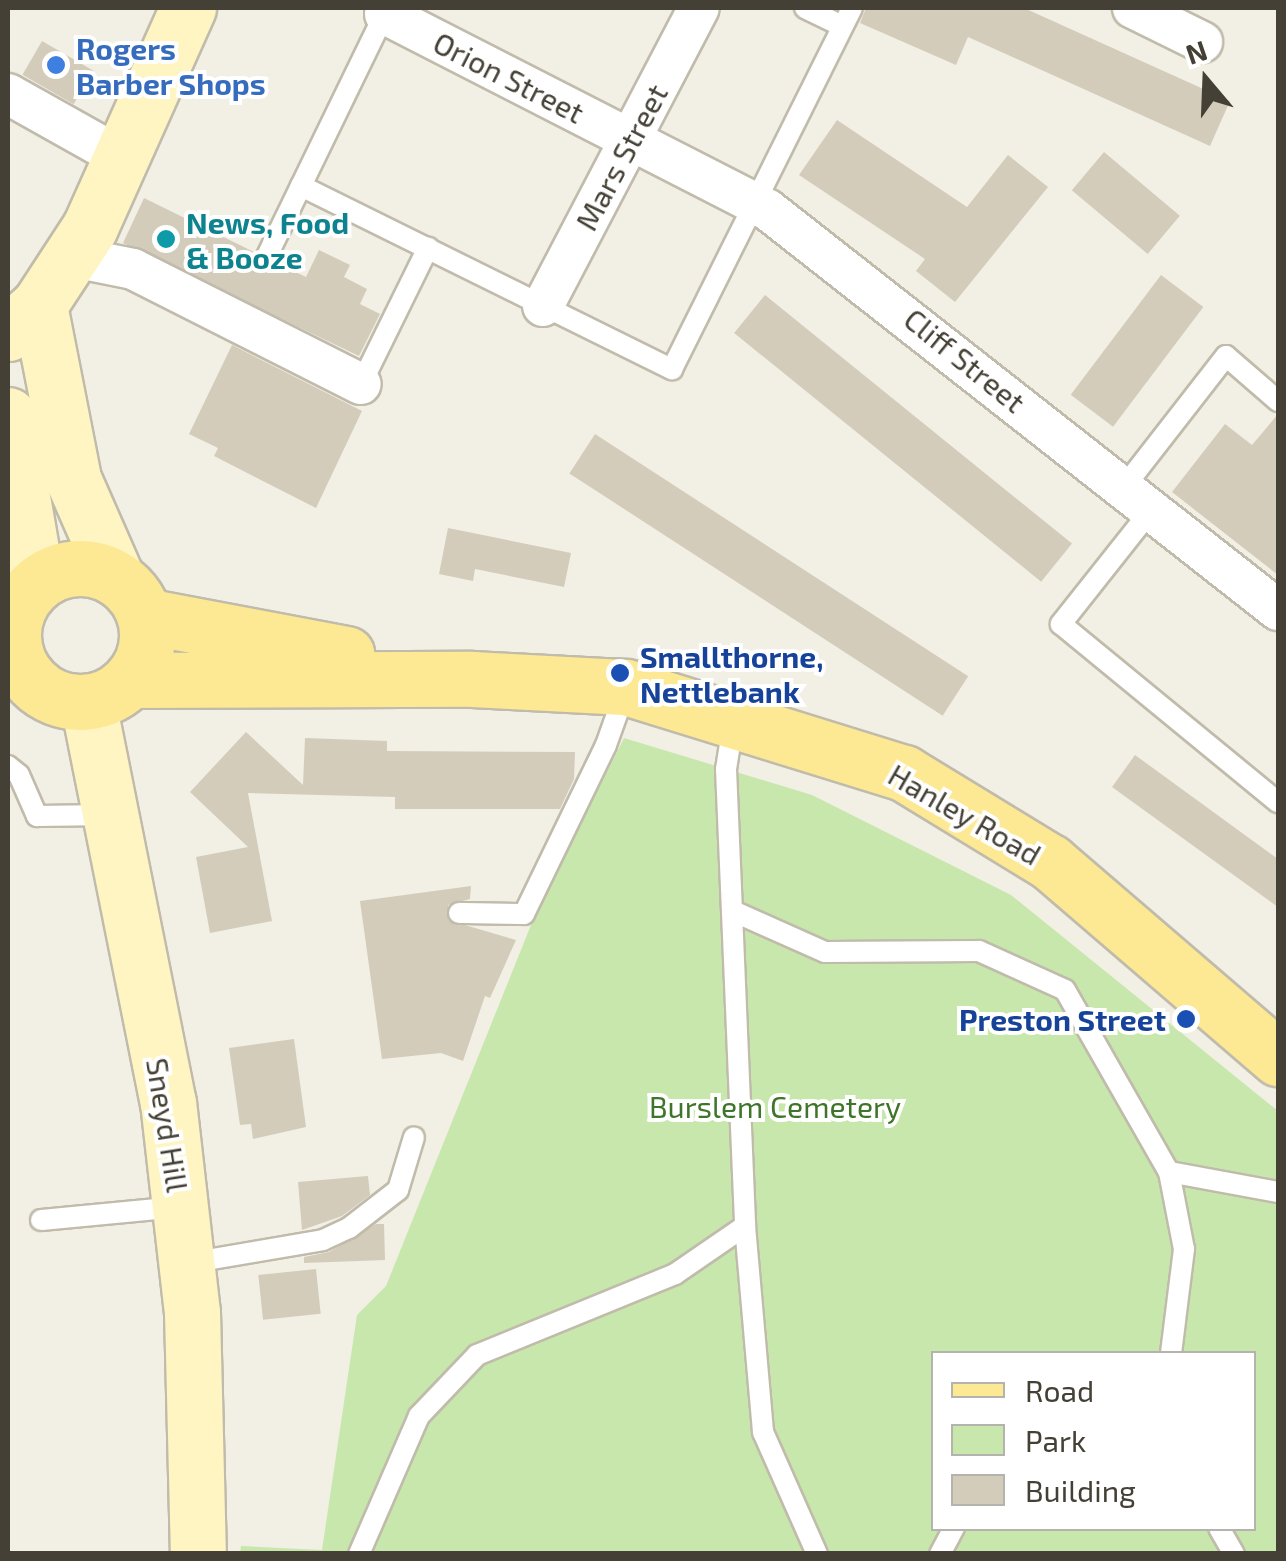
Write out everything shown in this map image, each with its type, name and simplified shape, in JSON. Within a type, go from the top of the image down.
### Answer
[{"type":"main road","points":[[80,568],[131,597],[146,652],[109,691],[64,701],[18,676],[13,639],[23,592],[80,568]]},
{"type":"main road","name":"Hanley Road","points":[[131,597],[472,679]]},
{"type":"main road","name":"Hanley Road","points":[[109,691],[472,679],[626,687],[734,718],[904,773],[1050,862],[1278,1058]]},
{"type":"street","points":[[131,597],[73,479],[23,319],[73,257],[188,8]]},
{"type":"street","name":"Mars Street","points":[[543,306],[698,8]]},
{"type":"street","points":[[1133,8],[1202,42]]},
{"type":"street","name":"Orion Street","points":[[386,11],[632,139]]},
{"type":"street","points":[[8,94],[122,158]]},
{"type":"street","name":"Cliff Street","points":[[632,139],[755,202],[886,297],[1278,610]]},
{"type":"street","points":[[73,257],[133,269],[239,314],[361,384]]},
{"type":"street","points":[[8,415],[23,592]]},
{"type":"street","name":"Sneyd Hill","points":[[109,691],[107,816],[168,1102],[187,1263],[198,1554]]},
{"type":"lane","points":[[301,186],[672,369],[847,17],[805,8]]},
{"type":"lane","points":[[266,258],[386,11]]},
{"type":"lane","points":[[361,384],[428,248]]},
{"type":"lane","points":[[1278,400],[1226,356],[1060,624],[1278,802]]},
{"type":"lane","points":[[459,913],[524,914],[606,745],[626,687]]},
{"type":"lane","points":[[734,718],[726,769],[735,912],[745,1226],[763,1432],[817,1554]]},
{"type":"lane","points":[[8,766],[19,776],[38,816],[107,816]]},
{"type":"lane","points":[[735,912],[824,952],[979,951],[1066,990],[1170,1172],[1184,1250],[1171,1351]]},
{"type":"lane","points":[[187,1263],[324,1240],[349,1228],[398,1190],[414,1137]]},
{"type":"lane","points":[[1170,1172],[1278,1192]]},
{"type":"lane","points":[[41,1220],[180,1206]]},
{"type":"lane","points":[[360,1554],[420,1416],[477,1354],[675,1274],[745,1226]]},
{"type":"lane","points":[[940,1554],[952,1531]]},
{"type":"lane","points":[[1221,1531],[1234,1554]]},
{"type":"green space","name":"Burslem Cemetery","points":[[624,738],[812,795],[1011,895],[1278,1111],[1278,1553],[240,1554],[241,1546],[322,1550],[357,1315],[386,1286],[535,915]]},
{"type":"building","points":[[866,8],[1024,8],[1230,101],[1210,146],[968,37],[956,65],[860,23]]},
{"type":"building","name":"Rogers Barber Shops","points":[[42,41],[93,70],[74,104],[23,75]]},
{"type":"building","points":[[837,120],[967,207],[1008,155],[1048,187],[955,302],[916,271],[925,259],[799,175]]},
{"type":"building","points":[[1104,152],[1180,216],[1148,254],[1072,190]]},
{"type":"building","points":[[144,198],[254,252],[261,271],[279,264],[306,277],[319,250],[350,265],[344,277],[367,289],[360,304],[380,314],[359,356],[123,243]]},
{"type":"building","points":[[1161,275],[1203,307],[1113,427],[1071,395]]},
{"type":"building","points":[[765,295],[1072,544],[1041,582],[734,333]]},
{"type":"building","points":[[232,345],[362,411],[316,508],[214,456],[218,448],[189,434]]},
{"type":"building","points":[[1278,414],[1278,575],[1172,492],[1225,424],[1252,445]]},
{"type":"building","points":[[595,434],[968,676],[943,716],[569,473]]},
{"type":"building","points":[[448,528],[571,553],[564,587],[475,569],[473,581],[439,574]]},
{"type":"building","points":[[246,732],[303,785],[305,738],[387,741],[387,751],[575,752],[574,779],[560,809],[395,809],[395,797],[248,793],[272,921],[210,933],[196,857],[248,847],[190,792]]},
{"type":"building","points":[[1135,755],[1278,859],[1278,907],[1112,787]]},
{"type":"building","points":[[471,886],[470,899],[448,905],[448,920],[516,940],[490,998],[485,996],[463,1061],[441,1053],[382,1059],[360,901]]},
{"type":"building","points":[[294,1039],[306,1127],[253,1139],[251,1124],[240,1125],[229,1048]]},
{"type":"building","points":[[368,1176],[370,1195],[342,1216],[302,1230],[298,1182]]},
{"type":"building","points":[[376,1224],[384,1224],[385,1260],[304,1263],[304,1257],[329,1252]]},
{"type":"building","points":[[316,1269],[321,1314],[263,1320],[258,1275]]},
{"type":"place","name":"Rogers Barber Shops","points":[[56,65]]},
{"type":"place","name":"News, Food & Booze","points":[[166,239]]},
{"type":"place","name":"Smallthorne, Nettlebank","points":[[620,673]]},
{"type":"place","name":"Preston Street","points":[[1186,1019]]}]
